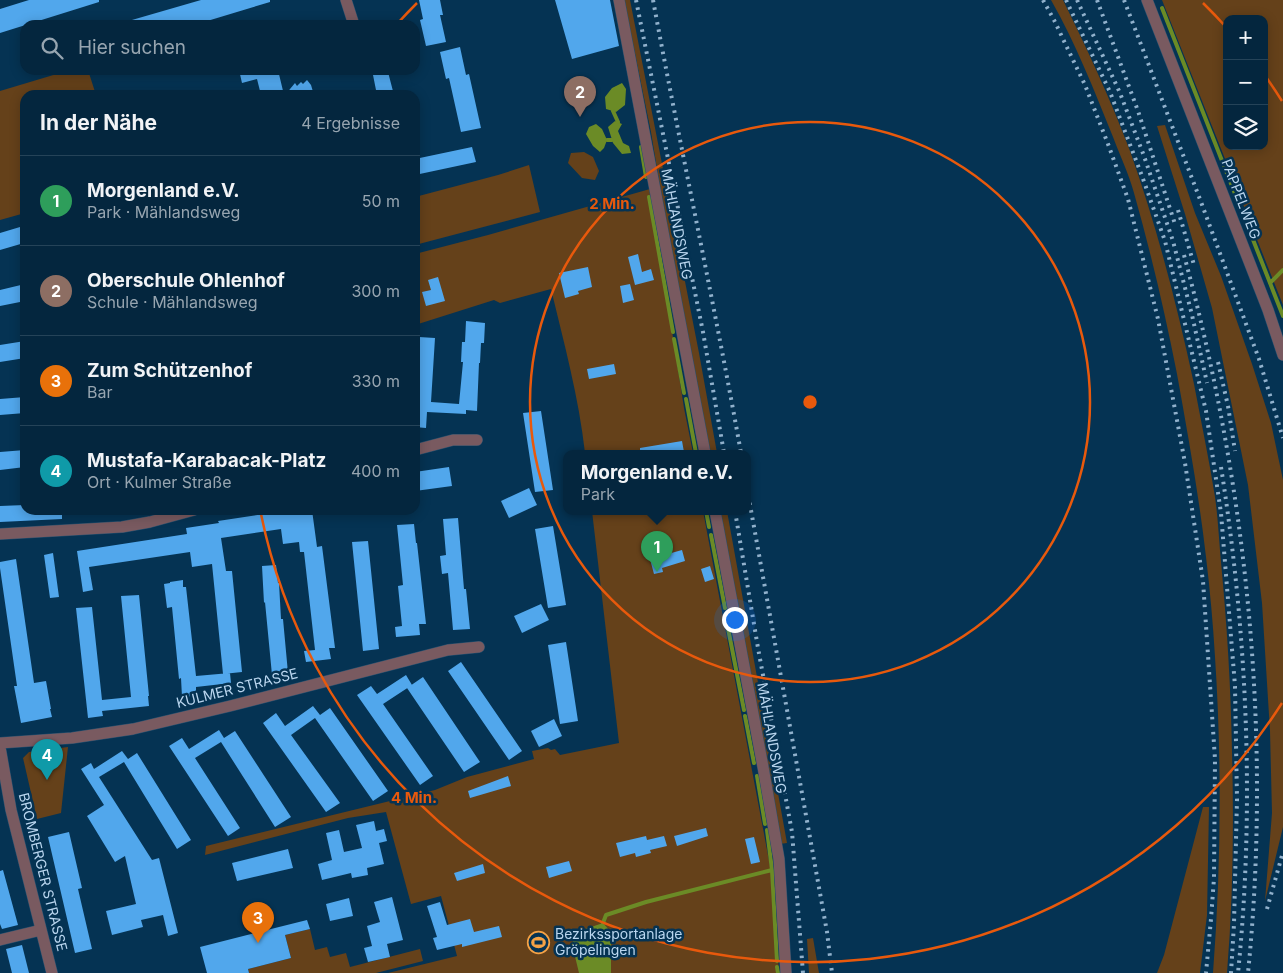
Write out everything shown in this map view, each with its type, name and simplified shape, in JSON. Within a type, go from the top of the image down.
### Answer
[{"type":"street","points":[[346,0],[352,20]]},
{"type":"street","name":"MÄHLANDSWEG","points":[[619,0],[704,450]]},
{"type":"street","name":"PAPPELWEG","points":[[1147,0],[1268,310],[1283,355]]},
{"type":"street","points":[[420,449],[453,440],[477,440]]},
{"type":"street","points":[[0,534],[122,527],[176,515]]},
{"type":"street","name":"MÄHLANDSWEG","points":[[716,515],[779,858],[786,973]]},
{"type":"street","name":"KULMER STRASSE","points":[[0,744],[72,738],[133,729],[448,650],[479,648]]},
{"type":"street","name":"BROMBERGER STRASSE","points":[[0,747],[12,810],[52,973]]},
{"type":"street","points":[[0,814],[12,810]]},
{"type":"street","points":[[0,940],[41,930]]},
{"type":"shaded area","points":[[624,0],[630,0],[716,450],[708,450],[673,266],[651,132]]},
{"type":"shaded area","points":[[1051,0],[1063,0],[1107,94],[1140,180],[1158,237],[1181,325],[1210,469],[1218,521],[1231,705],[1233,780],[1232,863],[1227,973],[1213,973],[1218,894],[1220,776],[1212,620],[1200,511],[1177,374],[1163,306],[1130,179],[1069,33]]},
{"type":"shaded area","points":[[1162,0],[1283,0],[1283,305]]},
{"type":"shaded area","points":[[53,75],[90,75],[94,90],[20,90],[20,214],[0,220],[0,91]]},
{"type":"shaded area","points":[[622,83],[626,89],[625,105],[616,112],[606,109],[605,97],[612,88]]},
{"type":"shaded area","points":[[615,121],[622,124],[618,131],[623,143],[629,146],[631,153],[622,154],[613,143],[608,127]]},
{"type":"shaded area","points":[[596,124],[602,129],[607,140],[600,152],[593,146],[586,134],[589,127]]},
{"type":"shaded area","points":[[1165,125],[1195,213],[1221,276],[1252,364],[1271,423],[1283,480],[1283,827],[1265,901],[1272,813],[1270,731],[1262,603],[1248,485],[1212,308],[1157,126]]},
{"type":"shaded area","points":[[584,152],[593,157],[599,171],[595,180],[582,178],[568,163],[571,153]]},
{"type":"shaded area","points":[[529,165],[540,212],[420,244],[420,196]]},
{"type":"shaded area","points":[[650,189],[684,408],[692,450],[585,450],[575,391],[551,289],[500,303],[494,300],[420,323],[420,253]]},
{"type":"shaded area","points":[[592,515],[704,515],[771,871],[779,973],[388,973],[457,956],[441,896],[411,904],[386,812],[348,818],[205,855],[206,846],[435,790],[467,777],[534,759],[532,751],[548,748],[551,750],[555,749],[560,755],[619,743]]},
{"type":"shaded area","points":[[721,515],[728,515],[787,843],[780,844]]},
{"type":"shaded area","points":[[68,747],[61,813],[37,819],[23,758],[29,752]]},
{"type":"shaded area","points":[[1203,807],[1209,807],[1207,915],[1200,973],[1157,973],[1164,955]]},
{"type":"shaded area","points":[[603,923],[611,932],[611,973],[579,973],[572,944],[576,932]]},
{"type":"shaded area","points":[[310,929],[315,950],[327,947],[330,957],[346,953],[350,967],[420,949],[423,961],[376,973],[249,973],[248,969],[291,958],[285,935]]},
{"type":"shaded area","points":[[813,938],[819,973],[809,973],[807,939]]},
{"type":"building","points":[[29,0],[99,0],[99,2],[42,20],[20,20],[20,27],[0,33],[0,9]]},
{"type":"building","points":[[201,0],[270,0],[270,2],[211,20],[132,20]]},
{"type":"building","points":[[419,0],[440,0],[443,15],[440,15],[446,42],[426,46],[420,20],[423,19]]},
{"type":"building","points":[[555,0],[610,0],[619,46],[572,59]]},
{"type":"building","points":[[460,47],[466,75],[469,74],[481,128],[461,132],[449,78],[446,79],[440,52]]},
{"type":"building","points":[[240,75],[279,75],[283,90],[260,90],[257,79],[242,83]]},
{"type":"building","points":[[373,75],[389,75],[393,90],[376,90]]},
{"type":"building","points":[[307,80],[312,90],[289,90],[295,83],[297,86],[301,82],[303,84]]},
{"type":"building","points":[[472,147],[476,162],[420,174],[420,158]]},
{"type":"building","points":[[20,227],[20,244],[0,250],[0,233]]},
{"type":"building","points":[[638,254],[642,272],[651,269],[654,280],[635,285],[628,257]]},
{"type":"building","points":[[588,267],[592,287],[578,291],[579,294],[565,298],[559,273]]},
{"type":"building","points":[[438,277],[445,301],[426,306],[422,292],[431,290],[428,280]]},
{"type":"building","points":[[630,284],[634,300],[623,303],[620,286]]},
{"type":"building","points":[[20,285],[20,302],[0,306],[0,290]]},
{"type":"building","points":[[466,321],[485,323],[484,343],[481,343],[479,363],[477,411],[466,410],[466,414],[427,412],[426,428],[420,427],[420,337],[435,338],[431,402],[459,404],[463,362],[461,362],[462,342],[465,342]]},
{"type":"building","points":[[20,342],[20,359],[0,362],[0,345]]},
{"type":"building","points":[[614,364],[616,374],[589,379],[587,369]]},
{"type":"building","points":[[20,397],[20,413],[0,415],[0,399]]},
{"type":"building","points":[[541,411],[553,490],[535,492],[523,413]]},
{"type":"building","points":[[682,441],[684,450],[640,450],[640,448]]},
{"type":"building","points":[[20,450],[20,468],[0,470],[0,452]]},
{"type":"building","points":[[449,467],[452,486],[420,490],[420,471]]},
{"type":"building","points":[[529,488],[537,505],[509,518],[501,501]]},
{"type":"building","points":[[20,505],[20,515],[62,515],[62,519],[0,522],[0,506]]},
{"type":"building","points":[[258,515],[313,515],[317,547],[322,546],[335,648],[329,648],[331,659],[306,662],[304,651],[315,650],[304,552],[300,552],[299,542],[283,544],[281,529],[221,538],[226,571],[232,571],[242,672],[223,674],[212,564],[192,567],[190,552],[89,567],[93,590],[83,592],[77,551],[187,534],[186,528],[219,523],[218,521]]},
{"type":"building","points":[[458,518],[464,589],[466,589],[470,629],[453,630],[448,573],[442,574],[440,556],[446,555],[443,519]]},
{"type":"building","points":[[414,524],[426,624],[419,624],[420,635],[396,637],[395,627],[402,626],[398,586],[403,585],[397,525]]},
{"type":"building","points":[[553,526],[566,605],[548,608],[535,529]]},
{"type":"building","points":[[368,541],[379,649],[363,651],[352,542]]},
{"type":"building","points":[[682,550],[685,561],[662,568],[663,572],[654,574],[650,559]]},
{"type":"building","points":[[53,553],[59,597],[50,598],[44,555]]},
{"type":"building","points":[[16,559],[34,683],[46,681],[52,717],[21,723],[14,686],[17,686],[0,568],[0,562]]},
{"type":"building","points":[[276,565],[288,673],[272,675],[262,566]]},
{"type":"building","points":[[710,566],[714,579],[705,582],[701,569]]},
{"type":"building","points":[[183,580],[183,587],[186,587],[196,676],[230,673],[231,683],[196,687],[196,696],[182,697],[172,607],[167,608],[164,584]]},
{"type":"building","points":[[139,595],[149,706],[102,711],[103,716],[88,718],[76,608],[92,607],[102,700],[131,697],[121,596]]},
{"type":"building","points":[[541,604],[549,620],[522,633],[514,616]]},
{"type":"building","points":[[566,642],[578,721],[560,724],[548,645]]},
{"type":"building","points":[[461,662],[522,751],[509,760],[448,671]]},
{"type":"building","points":[[406,675],[412,685],[383,704],[433,776],[420,785],[357,695],[371,686],[377,694]]},
{"type":"building","points":[[423,677],[480,762],[464,772],[407,688]]},
{"type":"building","points":[[313,706],[320,715],[330,708],[388,791],[373,801],[315,718],[291,735],[340,803],[326,812],[263,723],[276,713],[285,726]]},
{"type":"building","points":[[554,719],[562,736],[539,747],[531,731]]},
{"type":"building","points":[[219,730],[224,738],[235,731],[291,817],[275,827],[221,742],[195,758],[240,828],[228,836],[169,746],[182,738],[189,749]]},
{"type":"building","points":[[122,751],[128,759],[137,753],[191,840],[177,849],[124,762],[99,777],[152,860],[159,858],[178,933],[168,936],[163,915],[141,920],[143,927],[112,935],[106,911],[136,904],[125,856],[115,862],[87,816],[104,805],[81,769],[91,763],[94,769]]},
{"type":"building","points":[[508,776],[511,786],[470,798],[468,791]]},
{"type":"building","points":[[374,821],[376,831],[384,829],[387,841],[379,843],[384,864],[367,868],[368,875],[352,878],[351,873],[322,880],[318,864],[332,860],[326,833],[339,830],[344,852],[362,848],[356,825]]},
{"type":"building","points":[[706,828],[708,836],[677,846],[674,836]]},
{"type":"building","points":[[69,832],[82,888],[78,889],[92,949],[75,953],[48,837]]},
{"type":"building","points":[[646,836],[647,840],[664,836],[667,846],[650,850],[651,853],[636,857],[635,853],[620,857],[616,843]]},
{"type":"building","points":[[754,837],[760,862],[751,864],[745,839]]},
{"type":"building","points":[[288,849],[293,868],[237,881],[232,863]]},
{"type":"building","points":[[569,861],[572,871],[549,878],[546,867]]},
{"type":"building","points":[[483,864],[485,873],[457,881],[454,873]]},
{"type":"building","points":[[3,870],[18,925],[2,929],[0,924],[0,871]]},
{"type":"building","points":[[392,897],[403,940],[387,944],[390,957],[368,962],[364,948],[372,946],[367,926],[380,922],[374,902]]},
{"type":"building","points":[[349,898],[353,916],[330,921],[326,904]]},
{"type":"building","points":[[440,902],[447,925],[470,919],[474,932],[499,926],[502,937],[462,947],[462,944],[437,950],[433,938],[437,937],[427,906]]},
{"type":"building","points":[[307,920],[310,929],[285,935],[291,958],[248,969],[249,973],[207,973],[200,947]]},
{"type":"building","points":[[22,945],[29,973],[12,973],[6,949]]},
{"type":"waterway","points":[[1162,8],[1283,316]]},
{"type":"waterway","points":[[613,111],[618,122]]},
{"type":"waterway","points":[[607,140],[612,140]]},
{"type":"waterway","points":[[641,147],[646,177]]},
{"type":"waterway","points":[[649,197],[673,332]]},
{"type":"waterway","points":[[1270,283],[1283,270]]},
{"type":"waterway","points":[[674,339],[684,393]]},
{"type":"waterway","points":[[686,399],[695,450]]},
{"type":"waterway","points":[[707,515],[709,527]]},
{"type":"waterway","points":[[711,535],[725,608]]},
{"type":"waterway","points":[[726,618],[744,710]]},
{"type":"waterway","points":[[745,716],[754,763]]},
{"type":"waterway","points":[[757,776],[765,824]]},
{"type":"waterway","points":[[767,830],[772,870],[777,961]]},
{"type":"waterway","points":[[603,923],[606,915],[646,902],[772,870]]},
{"type":"waterway","points":[[777,967],[778,973]]},
{"type":"railway","points":[[636,0],[703,332],[723,450]]},
{"type":"railway","points":[[653,0],[740,450]]},
{"type":"railway","points":[[1043,0],[1085,85],[1128,199],[1158,319],[1185,463],[1203,581],[1215,759],[1214,878],[1206,973]]},
{"type":"railway","points":[[1066,0],[1110,92],[1165,241],[1206,411],[1221,513],[1235,686],[1237,799],[1231,973]]},
{"type":"railway","points":[[1077,0],[1120,93],[1173,241],[1207,383]]},
{"type":"railway","points":[[1097,0],[1138,111],[1175,224]]},
{"type":"railway","points":[[1124,0],[1259,359],[1283,438]]},
{"type":"railway","points":[[1178,210],[1194,265]]},
{"type":"railway","points":[[1184,255],[1206,343],[1224,432],[1238,521],[1249,611],[1255,702],[1257,792],[1255,883],[1248,973]]},
{"type":"railway","points":[[1218,362],[1228,406],[1235,451]]},
{"type":"railway","points":[[1221,467],[1237,592],[1246,719],[1246,847],[1238,973]]},
{"type":"railway","points":[[751,510],[827,932],[832,973]]},
{"type":"railway","points":[[736,515],[792,832],[803,973]]},
{"type":"railway","points":[[1267,909],[1283,852]]},
{"type":"place","name":"Oberschule Ohlenhof","points":[[580,117]]},
{"type":"place","name":"Morgenland e.V.","points":[[657,572]]},
{"type":"place","name":"Mustafa-Karabacak-Platz","points":[[47,780]]},
{"type":"place","name":"Bezirkssportanlage Gröpelingen","points":[[539,942]]},
{"type":"place","name":"Zum Schützenhof","points":[[258,943]]}]
